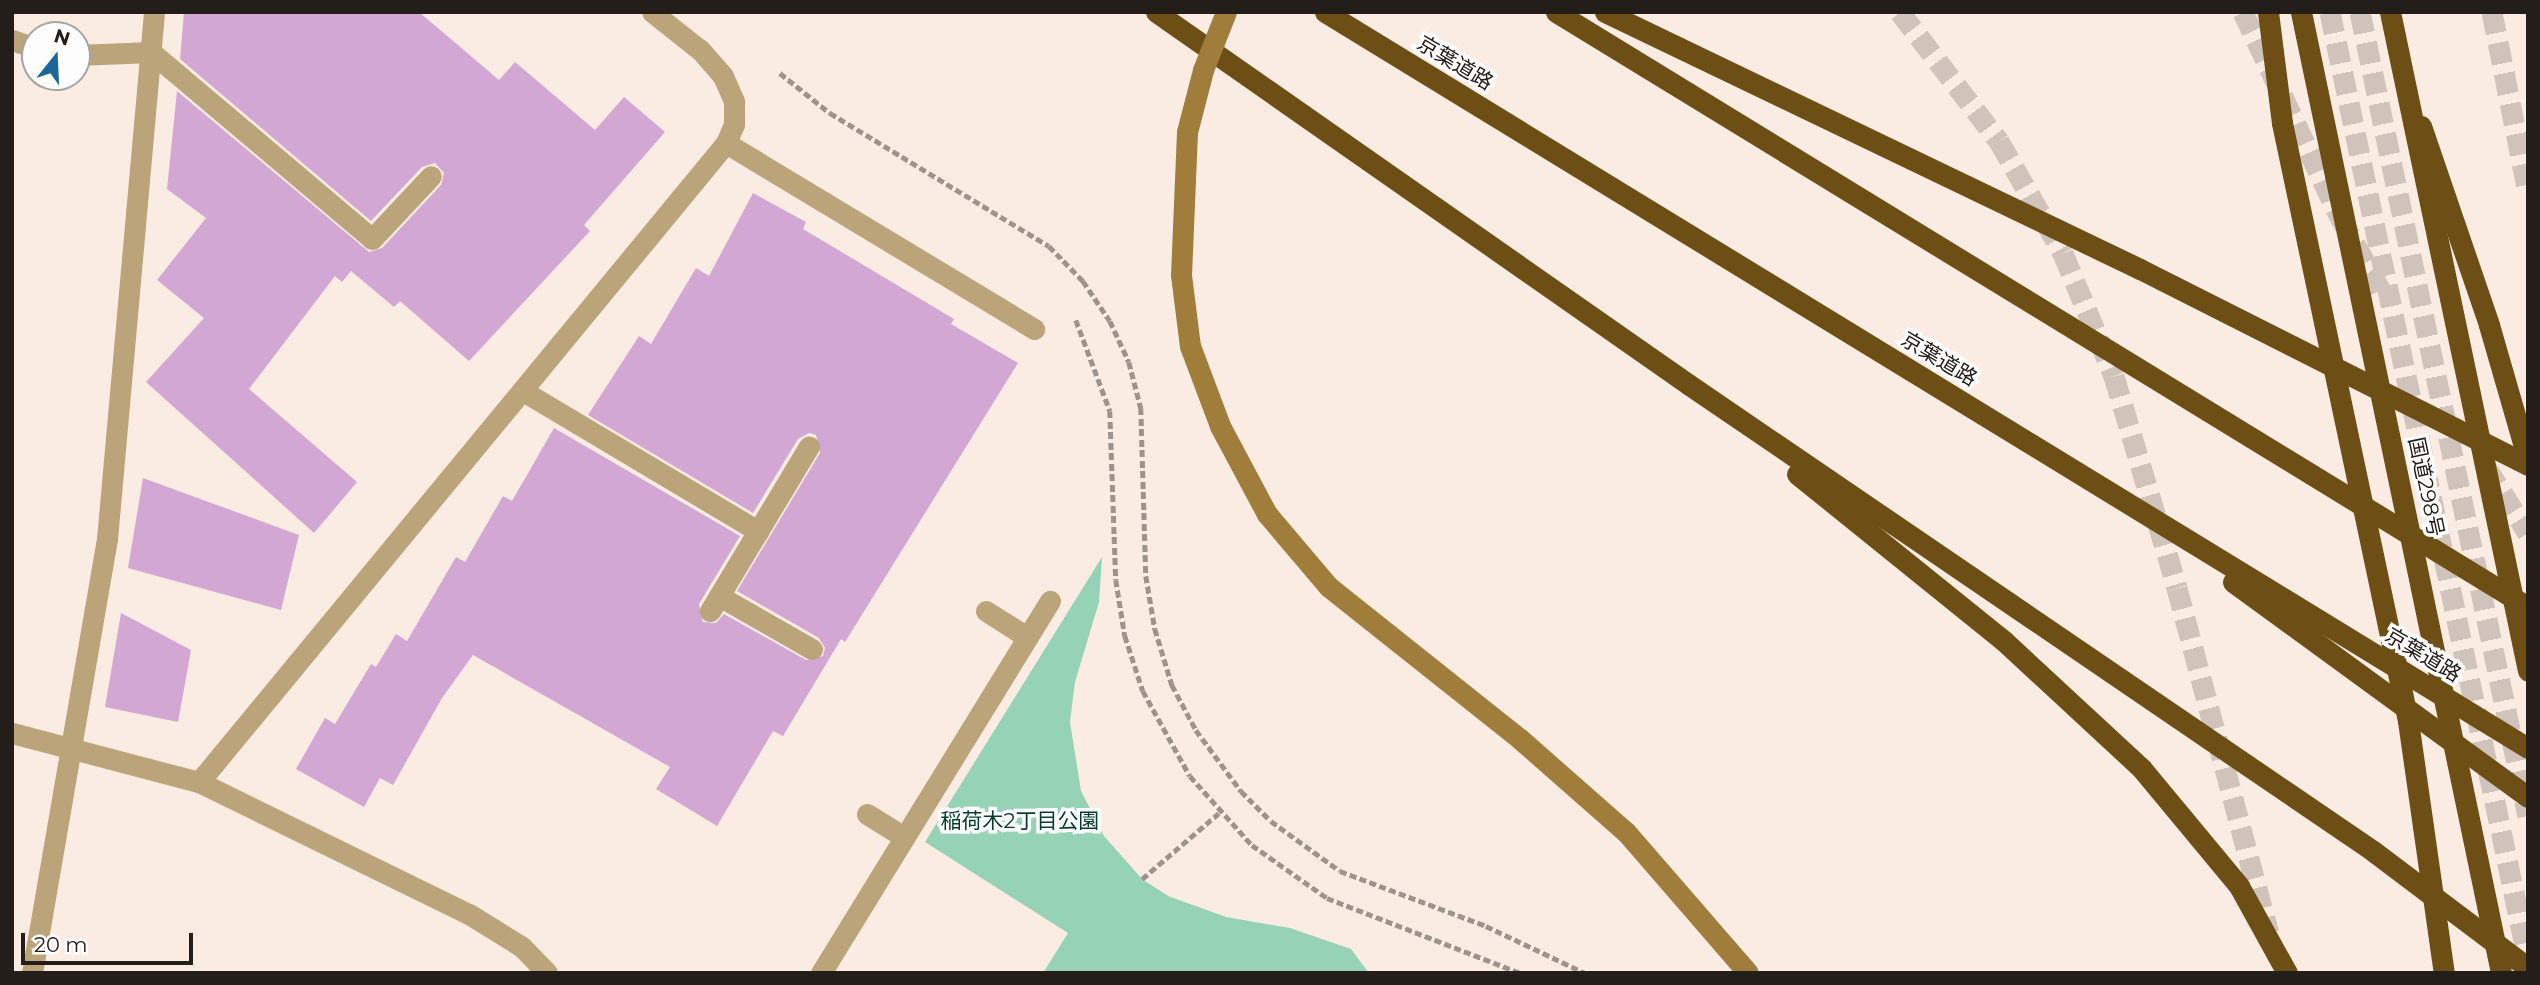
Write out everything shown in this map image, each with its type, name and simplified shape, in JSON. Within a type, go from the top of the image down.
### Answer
[{"type":"highway","points":[[1156,12],[1688,384],[2373,851],[2528,968]]},
{"type":"highway","name":"京葉道路","points":[[1325,12],[2528,748]]},
{"type":"highway","points":[[1556,12],[2528,607]]},
{"type":"highway","points":[[1605,12],[2140,269],[2528,463]]},
{"type":"highway","points":[[2268,12],[2282,123],[2408,721],[2444,973]]},
{"type":"highway","name":"国道298号","points":[[2301,12],[2501,973]]},
{"type":"highway","points":[[2390,12],[2528,671]]},
{"type":"highway","points":[[2404,74],[2489,325],[2528,463]]},
{"type":"highway","points":[[1688,384],[2004,641],[2142,769],[2239,886],[2287,973]]},
{"type":"highway","points":[[2107,490],[2528,797]]},
{"type":"street","points":[[32,973],[107,539],[154,12]]},
{"type":"street","points":[[199,782],[726,143],[734,124],[734,101],[723,76],[700,50],[652,12]]},
{"type":"street","points":[[1226,12],[1203,70],[1186,132],[1181,275],[1190,346],[1220,426],[1267,514],[1329,587],[1520,739],[1626,832],[1748,973]]},
{"type":"street","points":[[91,54],[151,52],[372,239],[431,176]]},
{"type":"street","points":[[726,143],[1034,329]]},
{"type":"street","points":[[523,391],[758,531]]},
{"type":"street","points":[[809,446],[714,604],[812,649]]},
{"type":"street","points":[[821,973],[1050,601]]},
{"type":"street","points":[[986,611],[1027,637]]},
{"type":"street","points":[[12,733],[72,751],[199,782],[469,914],[522,947],[547,973]]},
{"type":"street","points":[[867,814],[904,837]]},
{"type":"path","points":[[780,73],[831,113],[1049,246],[1083,281],[1110,321],[1129,362],[1141,408],[1146,576],[1154,629],[1172,685],[1196,730],[1241,791],[1296,841],[1340,871],[1486,926],[1585,973]]},
{"type":"path","points":[[1070,309],[1087,341],[1110,411],[1116,580],[1125,636],[1143,691],[1168,743],[1219,813],[1252,845],[1327,898],[1520,973]]},
{"type":"path","points":[[1142,879],[1219,813]]},
{"type":"green space","name":"稲荷木2丁目公園","points":[[1102,557],[1099,602],[1075,682],[1070,722],[1081,791],[1104,836],[1142,879],[1168,896],[1226,917],[1290,928],[1351,949],[1369,973],[1043,973],[1068,933],[925,842]]},
{"type":"building","points":[[184,12],[419,12],[499,80],[515,62],[595,130],[624,97],[665,132],[584,225],[590,231],[469,361],[400,301],[394,307],[351,271],[342,282],[335,276],[249,389],[357,482],[314,533],[146,382],[204,318],[157,280],[206,218],[167,189],[177,91],[369,252],[382,248],[441,185],[444,173],[435,163],[422,167],[371,221],[180,59]]},
{"type":"building","points":[[753,193],[806,222],[803,229],[954,319],[951,324],[1018,363],[845,642],[841,639],[783,736],[773,731],[717,826],[656,789],[670,767],[473,655],[442,698],[393,785],[380,778],[364,807],[296,769],[325,718],[335,724],[371,664],[376,667],[396,634],[407,641],[456,557],[465,562],[503,496],[512,501],[554,428],[740,536],[699,604],[703,622],[716,623],[724,614],[806,660],[823,656],[825,648],[819,638],[737,591],[820,453],[816,435],[809,433],[798,439],[753,513],[588,415],[639,336],[651,344],[696,268],[709,276]]},
{"type":"building","points":[[143,478],[299,535],[281,610],[128,568]]},
{"type":"building","points":[[121,613],[191,650],[178,722],[105,707]]},
{"type":"tunnel","points":[[1900,12],[1999,141],[2063,253],[2114,376],[2177,588],[2269,933]]},
{"type":"tunnel","points":[[2243,12],[2340,217],[2382,292]]},
{"type":"tunnel","points":[[2330,12],[2528,960]]},
{"type":"tunnel","points":[[2360,12],[2528,816]]},
{"type":"tunnel","points":[[2492,12],[2528,192]]},
{"type":"tunnel","points":[[2486,467],[2528,533]]}]
